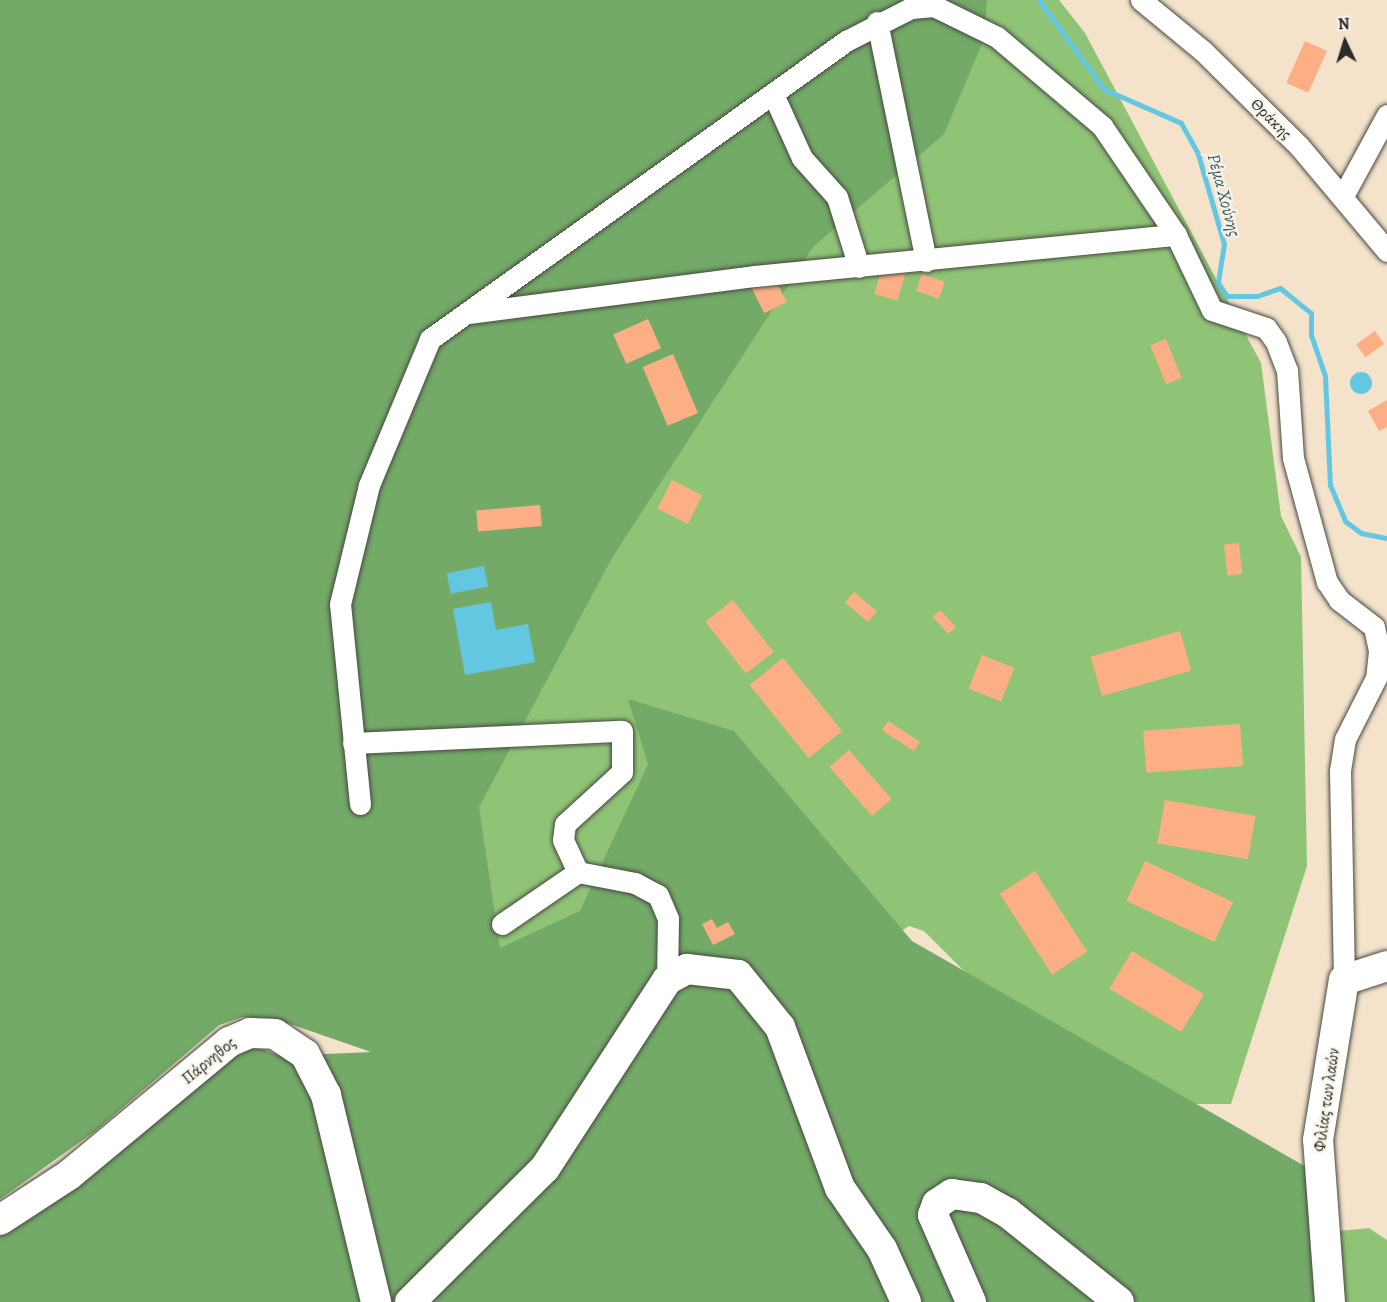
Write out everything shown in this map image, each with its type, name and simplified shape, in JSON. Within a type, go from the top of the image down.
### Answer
[{"type":"street","name":"Θράκης","points":[[1141,0],[1203,51],[1343,195],[1387,251]]},
{"type":"street","points":[[360,804],[340,604],[369,485],[430,339],[877,22],[934,6],[997,37],[1102,126],[1123,149],[1176,235],[1212,310],[1266,328],[1276,342],[1287,370],[1293,458],[1327,582],[1339,600],[1374,627],[1377,643],[1376,678],[1345,739],[1340,771],[1344,980],[1387,966]]},
{"type":"street","points":[[877,22],[926,261]]},
{"type":"street","points":[[773,94],[802,158],[837,198],[859,267]]},
{"type":"street","points":[[1343,195],[1387,115]]},
{"type":"street","points":[[466,314],[859,267],[1176,235]]},
{"type":"street","points":[[353,743],[621,731],[622,772],[562,830],[578,872]]},
{"type":"street","points":[[502,924],[578,872],[635,883],[658,895],[668,919],[667,980]]},
{"type":"street","points":[[410,1302],[545,1168],[667,980],[687,969],[718,969],[738,975],[751,986],[780,1027],[804,1081],[840,1188],[882,1249],[906,1302]]},
{"type":"street","name":"Φιλίας των λαών","points":[[1330,1302],[1318,1140],[1344,980]]},
{"type":"street","name":"Πάρνηθος","points":[[0,1220],[69,1175],[229,1042],[250,1033],[275,1034],[302,1050],[326,1095],[376,1302]]},
{"type":"street","points":[[970,1302],[936,1229],[944,1199],[981,1198],[1008,1214],[1119,1302]]},
{"type":"green space","points":[[0,0],[1059,0],[1085,33],[1261,363],[1281,516],[1301,557],[1307,866],[1231,1104],[1097,1104],[924,931],[909,926],[887,941],[373,1052],[273,1018],[242,1017],[219,1025],[95,1131],[0,1199]]},
{"type":"green space","points":[[0,0],[987,0],[984,39],[944,134],[813,247],[612,558],[479,807],[500,948],[580,911],[648,764],[628,699],[734,731],[912,941],[1308,1168],[1315,1302],[0,1302],[0,1228],[232,1047],[254,1046],[281,1056],[371,1052],[273,1018],[242,1017],[219,1025],[95,1131],[0,1199]]},
{"type":"green space","points":[[1369,1228],[1387,1240],[1387,1302],[1336,1302],[1330,1232]]},
{"type":"water","points":[[1361,372],[1369,375],[1372,383],[1369,391],[1361,394],[1353,391],[1350,383],[1353,375]]},
{"type":"water","points":[[484,566],[488,587],[451,594],[447,573]]},
{"type":"water","points":[[491,602],[496,630],[528,624],[535,662],[465,675],[453,609]]},
{"type":"building","points":[[1305,41],[1327,51],[1308,93],[1286,83]]},
{"type":"building","points":[[883,265],[906,272],[897,301],[874,294]]},
{"type":"building","points":[[922,274],[945,282],[939,299],[916,291]]},
{"type":"building","points":[[774,277],[787,302],[764,313],[752,288]]},
{"type":"building","points":[[648,319],[661,348],[626,364],[613,334]]},
{"type":"building","points":[[1375,331],[1384,344],[1365,357],[1356,344]]},
{"type":"building","points":[[1166,339],[1182,378],[1166,384],[1150,345]]},
{"type":"building","points":[[673,354],[698,413],[668,426],[643,367]]},
{"type":"building","points":[[1387,400],[1387,427],[1379,431],[1368,411]]},
{"type":"building","points":[[672,480],[702,495],[688,524],[657,509]]},
{"type":"building","points":[[540,505],[542,526],[478,531],[476,511]]},
{"type":"building","points":[[1239,543],[1242,574],[1227,575],[1224,545]]},
{"type":"building","points":[[854,592],[877,611],[868,622],[845,603]]},
{"type":"building","points":[[733,600],[774,652],[746,674],[705,622]]},
{"type":"building","points":[[940,610],[956,627],[948,634],[933,617]]},
{"type":"building","points":[[1180,631],[1191,670],[1102,696],[1091,657]]},
{"type":"building","points":[[982,655],[1014,668],[1001,701],[969,688]]},
{"type":"building","points":[[783,658],[842,731],[809,758],[750,685]]},
{"type":"building","points":[[888,721],[920,742],[914,751],[882,730]]},
{"type":"building","points":[[1240,724],[1243,766],[1146,773],[1143,731]]},
{"type":"building","points":[[849,750],[892,799],[872,816],[829,767]]},
{"type":"building","points":[[1165,800],[1256,816],[1248,859],[1157,843]]},
{"type":"building","points":[[1145,861],[1233,902],[1214,942],[1126,901]]},
{"type":"building","points":[[1035,871],[1087,952],[1052,974],[1000,894]]},
{"type":"building","points":[[712,919],[717,928],[728,922],[735,934],[713,945],[702,924]]},
{"type":"building","points":[[1132,951],[1204,994],[1181,1032],[1109,989]]},
{"type":"waterway","name":"Ρέμα Χούνης","points":[[1039,0],[1104,89],[1181,123],[1198,154],[1224,244],[1218,283],[1227,296],[1257,296],[1280,288],[1311,313],[1311,335],[1325,376],[1330,485],[1345,521],[1361,533],[1387,538]]}]
